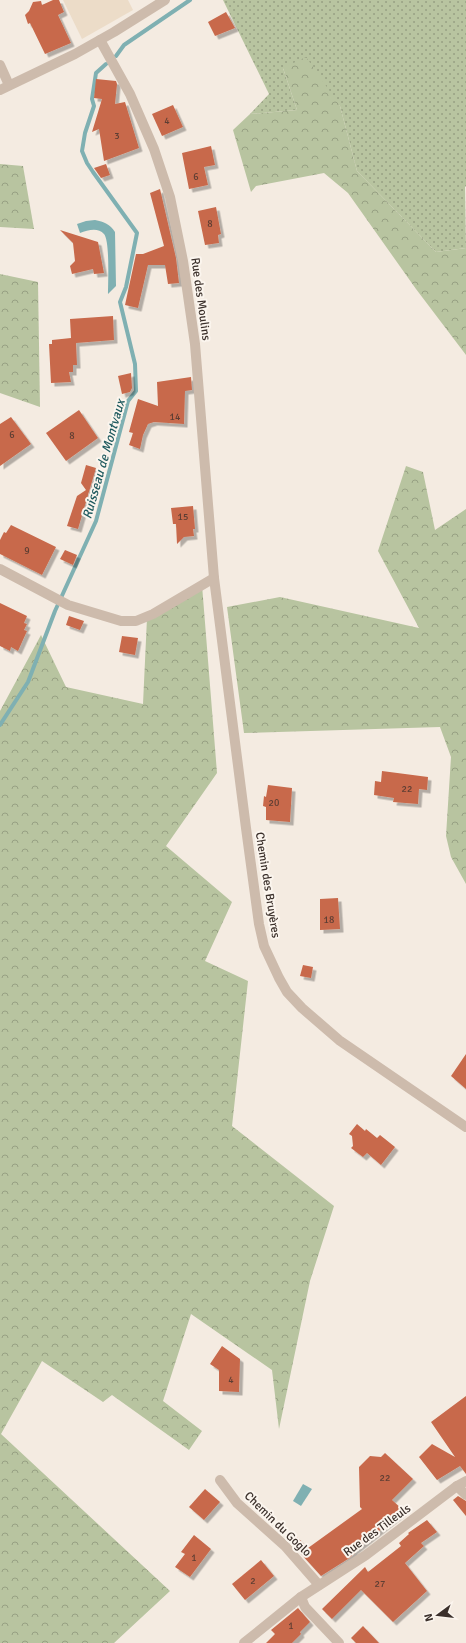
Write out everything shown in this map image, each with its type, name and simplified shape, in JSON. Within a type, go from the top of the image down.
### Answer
[{"type":"street","points":[[0,65],[5,87],[75,54],[165,0]]},
{"type":"street","name":"Rue des Moulins","points":[[100,40],[130,94],[154,150],[170,197],[183,261],[195,344],[214,578]]},
{"type":"street","points":[[0,569],[68,605],[120,621],[136,621],[153,614],[214,578]]},
{"type":"street","name":"Chemin des Bruyères","points":[[214,578],[259,924],[264,946],[271,963],[287,992],[302,1008],[339,1040],[466,1128]]},
{"type":"street","name":"Chemin du Goglo","points":[[220,1480],[236,1503],[285,1546],[319,1585]]},
{"type":"street","points":[[461,1484],[466,1495]]},
{"type":"street","name":"Rue des Tilleuls","points":[[244,1643],[301,1597],[366,1555],[461,1484]]},
{"type":"street","points":[[301,1597],[305,1607],[339,1643]]},
{"type":"green space","points":[[223,0],[466,0],[466,248],[436,252],[357,171],[340,106],[283,68],[297,110],[250,114],[269,94]]},
{"type":"green space","points":[[306,57],[340,106],[357,171],[436,252],[466,248],[466,355],[416,289],[348,193],[324,173],[256,186],[251,192],[233,130],[250,114],[297,110],[283,68]]},
{"type":"green space","points":[[0,164],[23,166],[34,229],[0,227]]},
{"type":"green space","points":[[0,274],[38,282],[40,407],[0,393]]},
{"type":"green space","points":[[406,466],[423,472],[435,530],[466,509],[466,884],[451,857],[446,836],[451,757],[440,727],[244,733],[227,607],[280,597],[419,628],[378,551]]},
{"type":"green space","points":[[202,585],[217,773],[166,846],[232,902],[205,961],[248,981],[232,1126],[334,1206],[310,1281],[279,1429],[272,1370],[191,1314],[163,1401],[202,1431],[189,1450],[112,1395],[103,1402],[42,1361],[1,1434],[170,1591],[114,1643],[0,1643],[0,711],[41,635],[66,687],[143,704],[147,618]]},
{"type":"shaded area","points":[[63,0],[128,0],[133,10],[82,39]]},
{"type":"water","points":[[95,220],[111,227],[115,232],[116,286],[108,294],[108,253],[106,238],[99,230],[90,230],[80,233],[77,224]]},
{"type":"water","points":[[303,1484],[312,1489],[301,1506],[293,1501]]},
{"type":"building","points":[[53,0],[59,0],[64,12],[58,15],[71,43],[45,54],[30,23],[28,24],[25,15],[29,11],[33,2],[41,1],[42,5]]},
{"type":"building","points":[[226,12],[235,28],[215,36],[208,22]]},
{"type":"building","points":[[96,79],[116,81],[115,104],[125,102],[139,148],[104,161],[99,129],[92,132],[102,99],[94,98]]},
{"type":"building","points":[[173,105],[183,127],[162,136],[152,114]]},
{"type":"building","points":[[211,146],[215,165],[204,167],[208,185],[189,189],[182,153]]},
{"type":"building","points":[[106,164],[110,175],[101,178],[94,168]]},
{"type":"building","points":[[160,189],[176,258],[179,283],[168,284],[165,265],[148,265],[138,308],[125,305],[136,254],[143,254],[164,246],[150,193]]},
{"type":"building","points":[[216,207],[221,234],[218,235],[219,243],[205,245],[198,211]]},
{"type":"building","points":[[60,230],[98,242],[104,273],[94,274],[93,269],[72,274],[70,266],[75,261],[73,243]]},
{"type":"building","points":[[113,316],[114,340],[76,343],[77,365],[73,365],[73,372],[69,372],[71,382],[51,383],[49,344],[52,344],[52,340],[71,338],[70,319]]},
{"type":"building","points":[[131,373],[132,388],[130,392],[122,394],[118,376]]},
{"type":"building","points":[[191,377],[192,390],[185,391],[184,424],[154,422],[148,424],[143,435],[140,449],[129,445],[133,433],[129,432],[138,399],[158,406],[157,382]]},
{"type":"building","points":[[79,410],[98,438],[66,461],[46,433]]},
{"type":"building","points":[[11,417],[31,444],[0,466],[0,424]]},
{"type":"building","points":[[86,465],[96,468],[78,529],[67,526],[77,496],[86,490],[81,483]]},
{"type":"building","points":[[193,506],[195,529],[193,529],[194,536],[184,537],[177,544],[176,524],[173,524],[171,508]]},
{"type":"building","points":[[11,525],[56,547],[42,575],[0,554],[0,540],[4,532],[6,533]]},
{"type":"building","points":[[65,550],[77,555],[73,565],[60,559]]},
{"type":"building","points":[[0,603],[27,616],[24,623],[27,624],[24,630],[27,631],[18,651],[11,647],[10,651],[0,646]]},
{"type":"building","points":[[69,616],[84,621],[80,630],[66,625]]},
{"type":"building","points":[[122,636],[138,638],[135,655],[119,652]]},
{"type":"building","points":[[382,771],[428,777],[427,790],[419,789],[418,804],[393,802],[394,798],[374,795],[375,781],[381,782]]},
{"type":"building","points":[[268,785],[292,788],[290,822],[266,820],[266,807],[263,806],[264,796],[266,797]]},
{"type":"building","points":[[338,898],[340,929],[320,930],[320,899]]},
{"type":"building","points":[[303,965],[313,967],[311,978],[300,976]]},
{"type":"building","points":[[466,1054],[466,1089],[451,1076]]},
{"type":"building","points":[[357,1124],[377,1138],[380,1135],[395,1147],[381,1165],[367,1153],[363,1157],[351,1148],[353,1146],[352,1136],[349,1134]]},
{"type":"building","points":[[222,1346],[240,1359],[239,1392],[219,1391],[219,1370],[210,1364]]},
{"type":"building","points":[[466,1396],[466,1474],[460,1466],[437,1480],[419,1457],[432,1444],[455,1457],[431,1422]]},
{"type":"building","points":[[385,1453],[413,1479],[392,1500],[404,1511],[354,1551],[355,1553],[348,1559],[321,1576],[292,1544],[297,1537],[308,1548],[362,1509],[360,1507],[359,1467],[370,1456],[381,1457]]},
{"type":"building","points":[[205,1489],[220,1502],[204,1520],[189,1507]]},
{"type":"building","points":[[458,1496],[466,1501],[466,1516],[453,1500]]},
{"type":"building","points":[[427,1520],[437,1532],[421,1543],[424,1546],[405,1563],[427,1591],[393,1622],[361,1590],[332,1619],[322,1609],[365,1567],[368,1572],[401,1546],[399,1543],[409,1534],[408,1533]]},
{"type":"building","points":[[194,1535],[211,1549],[190,1577],[175,1567],[185,1554],[181,1552]]},
{"type":"building","points":[[261,1560],[274,1576],[245,1600],[232,1584]]},
{"type":"building","points":[[298,1608],[310,1622],[300,1632],[301,1634],[292,1643],[266,1643],[275,1634],[271,1630]]},
{"type":"building","points":[[363,1626],[379,1643],[356,1643],[351,1638]]},
{"type":"waterway","name":"Ruisseau de Montvaux","points":[[116,56],[124,45],[190,0]]},
{"type":"waterway","name":"Ruisseau de Montvaux","points":[[0,725],[28,682],[55,611],[96,521],[128,401],[136,391],[135,364],[120,302],[126,287],[137,233],[93,172],[82,151],[85,133],[94,106],[92,99],[96,73],[106,64]]}]
